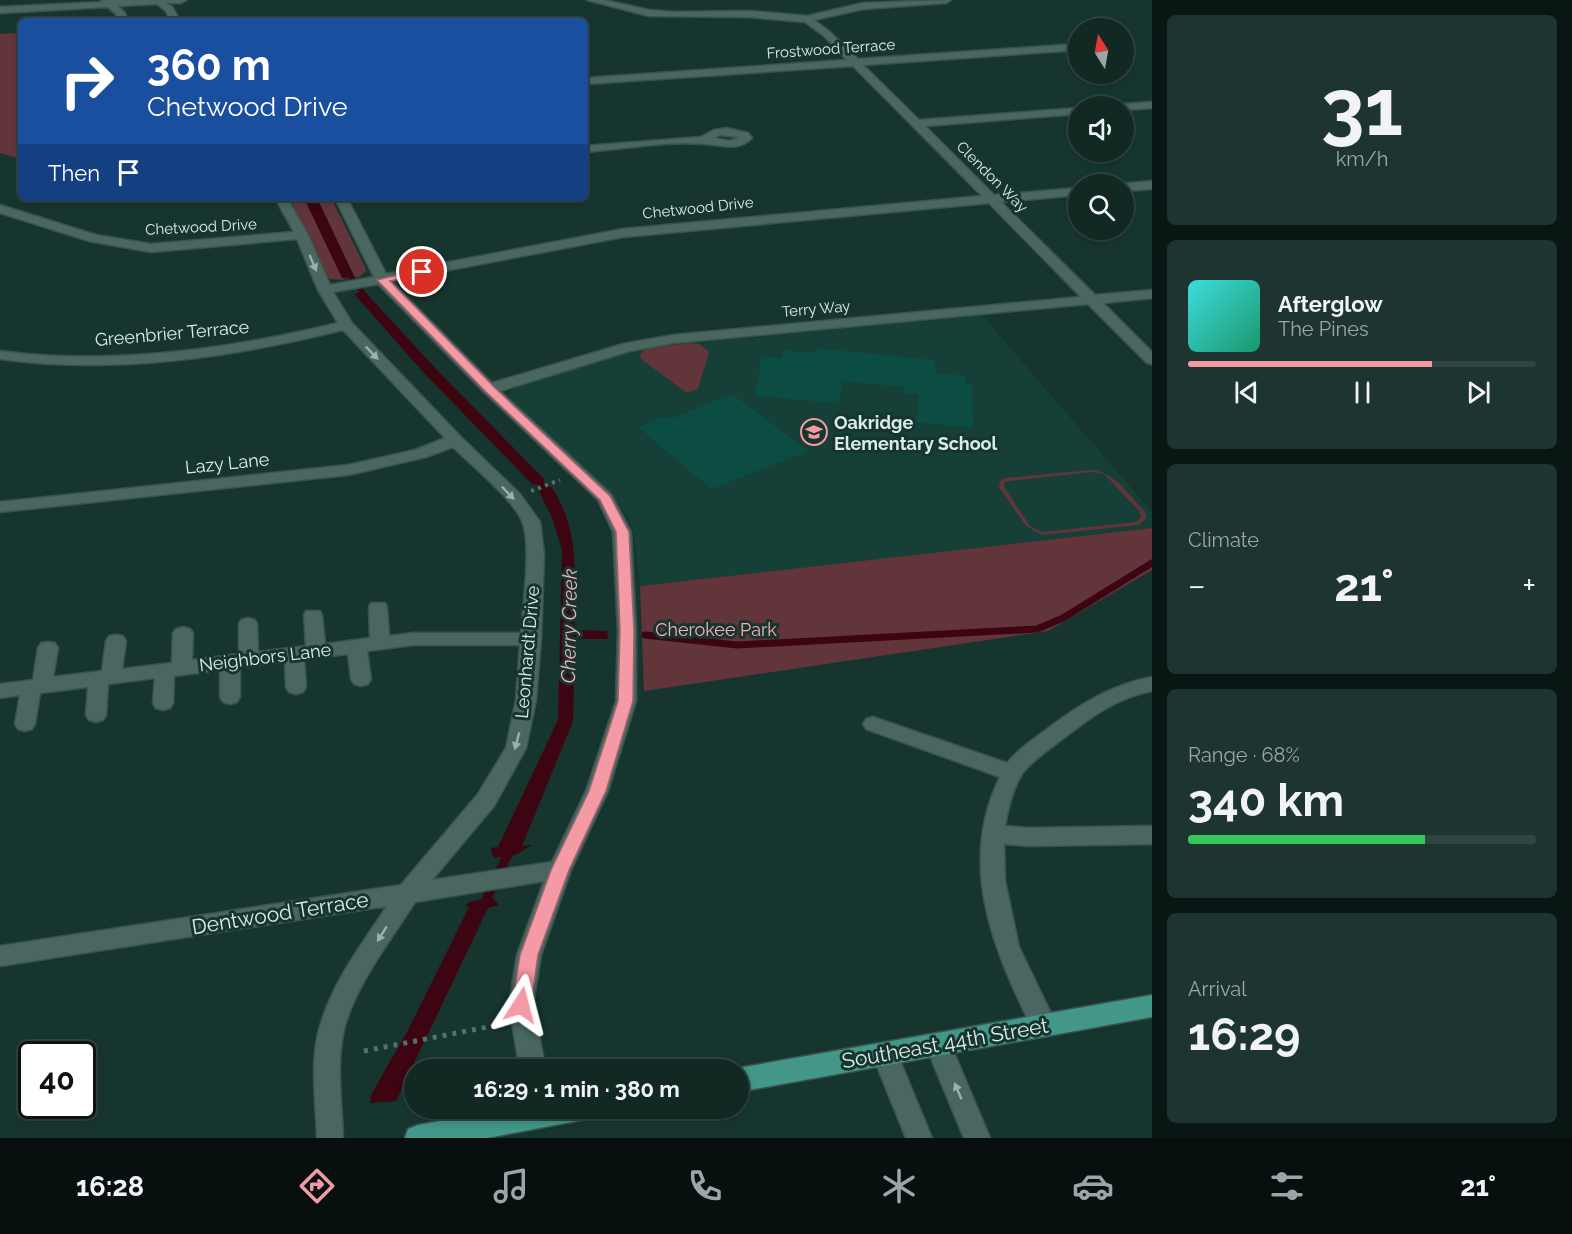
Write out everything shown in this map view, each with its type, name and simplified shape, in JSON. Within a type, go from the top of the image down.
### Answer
[{"type":"main road","name":"Southeast 44th Street","points":[[749,1078],[1152,1006]]},
{"type":"main road","points":[[418,1138],[509,1119]]},
{"type":"street","points":[[0,10],[108,2],[181,0]]},
{"type":"street","points":[[592,0],[649,13],[749,14],[807,20],[863,6],[946,0]]},
{"type":"street","points":[[158,1],[170,10],[174,18]]},
{"type":"street","points":[[108,2],[120,12],[122,18]]},
{"type":"street","name":"Clendon Way","points":[[807,20],[827,34],[1152,360]]},
{"type":"street","name":"Frostwood Terrace","points":[[588,81],[1068,48]]},
{"type":"street","points":[[1134,107],[1152,105]]},
{"type":"street","points":[[916,123],[1068,112]]},
{"type":"street","points":[[588,149],[703,140]]},
{"type":"street","points":[[1134,186],[1152,185]]},
{"type":"street","name":"Chetwood Drive","points":[[334,289],[642,230],[1068,192]]},
{"type":"street","name":"Leonhardt Drive","points":[[283,201],[334,289],[346,326],[454,440],[514,498],[531,522],[534,544],[531,639],[526,700],[516,748],[486,801],[408,893],[355,976],[333,1023],[328,1057],[330,1138]]},
{"type":"street","points":[[342,201],[382,280],[489,389],[605,498],[622,532],[627,636],[626,701],[597,791],[560,870],[529,955],[521,1005],[531,1059]]},
{"type":"street","name":"Chetwood Drive","points":[[0,208],[94,238],[151,248],[302,236]]},
{"type":"street","name":"Terry Way","points":[[489,389],[628,347],[673,339],[1152,294]]},
{"type":"street","name":"Greenbrier Terrace","points":[[0,355],[70,362],[174,355],[268,344],[346,326]]},
{"type":"street","name":"Lazy Lane","points":[[0,507],[348,470],[420,454],[454,440]]},
{"type":"street","points":[[378,607],[380,642]]},
{"type":"street","points":[[313,615],[316,650]]},
{"type":"street","points":[[230,697],[248,624]]},
{"type":"street","points":[[163,703],[183,633]]},
{"type":"street","name":"Neighbors Lane","points":[[0,691],[380,642],[413,639],[531,639]]},
{"type":"street","points":[[96,715],[116,641]]},
{"type":"street","points":[[357,645],[361,679]]},
{"type":"street","points":[[25,724],[48,648]]},
{"type":"street","points":[[294,653],[296,687]]},
{"type":"street","points":[[1044,1026],[1007,946],[998,906],[993,834],[1000,800],[1012,773],[1023,759],[1072,719],[1131,687],[1152,684]]},
{"type":"street","points":[[873,724],[1012,773]]},
{"type":"street","points":[[993,834],[1029,837],[1152,835]]},
{"type":"street","name":"Dentwood Terrace","points":[[0,956],[560,870]]},
{"type":"street","points":[[938,1044],[977,1138]]},
{"type":"street","points":[[885,1054],[919,1138]]},
{"type":"path","points":[[514,498],[579,473]]},
{"type":"path","points":[[364,1051],[479,1029]]},
{"type":"shaded area","name":"Oakridge Elementary School","points":[[982,315],[1152,512],[1152,528],[640,586],[634,534],[629,518],[599,481],[506,399],[511,390],[516,387],[648,348]]},
{"type":"green space","points":[[18,33],[18,158],[0,153],[0,34]]},
{"type":"green space","points":[[291,201],[305,201],[344,280],[331,279],[323,274]]},
{"type":"green space","points":[[318,201],[332,201],[365,267],[366,271],[359,277],[354,276]]},
{"type":"green space","points":[[699,344],[709,352],[698,389],[687,393],[641,359],[640,354],[648,348]]},
{"type":"green space","points":[[1091,470],[1100,472],[1107,475],[1121,485],[1145,512],[1146,518],[1139,525],[1042,535],[1026,526],[999,487],[1000,481],[1006,478]],"holes":[[[1092,472],[1104,474],[1140,512],[1141,517],[1136,522],[1042,532],[1030,526],[1004,487],[1004,483],[1009,481]]]},
{"type":"green space","name":"Cherokee Park","points":[[1152,528],[1152,570],[1048,631],[644,691],[640,586]]},
{"type":"water","points":[[305,201],[318,201],[354,276],[342,278]]},
{"type":"water","points":[[364,291],[438,371],[545,480],[533,485],[424,373],[354,294]]},
{"type":"water","points":[[551,487],[561,503],[572,538],[575,574],[575,630],[607,631],[608,639],[575,639],[573,721],[522,846],[532,845],[516,855],[494,858],[490,848],[498,847],[558,720],[562,550],[552,518],[539,491]]},
{"type":"water","points":[[493,898],[499,905],[488,908],[416,1059],[404,1059],[404,1084],[396,1101],[370,1103],[371,1095],[408,1030],[469,907],[465,905],[472,901]]},
{"type":"building","points":[[815,348],[935,360],[935,373],[965,376],[965,383],[972,384],[973,428],[917,422],[918,394],[904,393],[904,387],[842,381],[839,404],[755,395],[762,356],[782,358],[783,350],[814,353]]},
{"type":"building","points":[[732,394],[808,451],[711,489],[638,427],[665,416],[670,419]]},
{"type":"waterway","name":"Cherry Creek","points":[[345,269],[367,298]]},
{"type":"waterway","name":"Cherry Creek","points":[[534,477],[552,494]]},
{"type":"waterway","points":[[645,635],[737,645],[1037,629],[1063,618],[1152,563]]},
{"type":"waterway","name":"Cherry Creek","points":[[483,906],[511,848]]},
{"type":"place","name":"Oakridge Elementary School","points":[[814,432]]},
{"type":"route","points":[[422,272],[382,280],[489,389],[605,498],[622,532],[627,631],[626,701],[597,791],[560,870],[529,955],[521,1005]]}]
